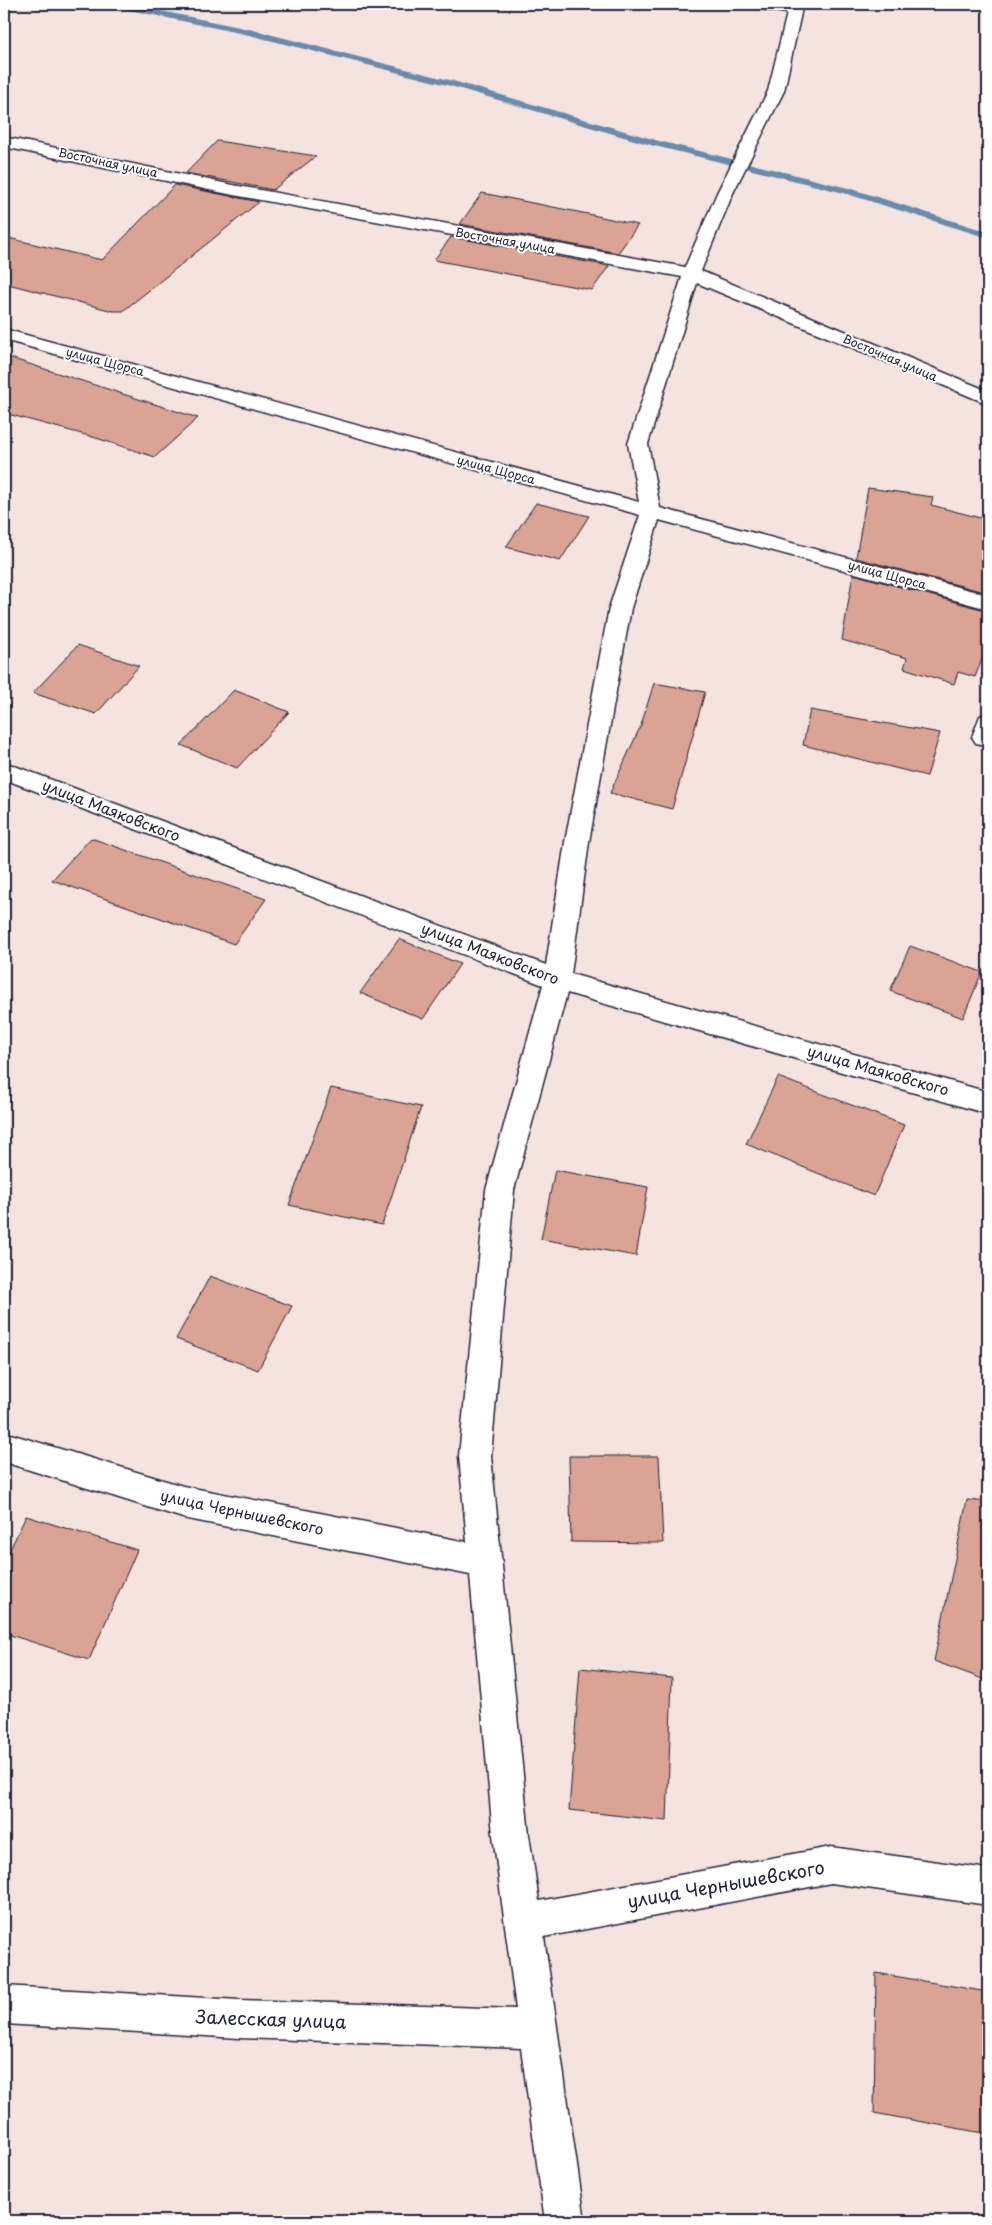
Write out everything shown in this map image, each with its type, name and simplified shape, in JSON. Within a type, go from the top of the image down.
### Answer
[{"type":"street","points":[[566,2221],[511,1835],[475,1456],[500,1190],[557,980],[577,842],[620,608],[651,512],[638,444],[697,256],[776,91],[795,7],[755,4]]},
{"type":"street","name":"Восточная улица","points":[[4,142],[253,193],[503,241],[692,274],[988,398]]},
{"type":"street","name":"улица Щорса","points":[[4,334],[651,512],[988,602]]},
{"type":"street","name":"улица Маяковского","points":[[4,770],[557,980],[988,1103]]},
{"type":"street","name":"улица Чернышевского","points":[[4,1447],[183,1502],[485,1562]]},
{"type":"street","name":"улица Чернышевского","points":[[524,1922],[831,1865],[988,1887]]},
{"type":"street","name":"Залесская улица","points":[[4,2005],[239,2019],[539,2029]]},
{"type":"building","points":[[217,141],[316,156],[273,190],[186,173]]},
{"type":"building","points":[[175,185],[259,202],[123,311],[113,311],[4,283],[4,237],[102,260]]},
{"type":"building","points":[[482,193],[638,225],[618,253],[460,224]]},
{"type":"building","points":[[451,237],[609,266],[592,290],[434,260]]},
{"type":"building","points":[[4,356],[198,418],[155,457],[93,437],[4,413]]},
{"type":"building","points":[[868,488],[933,497],[931,505],[988,520],[988,593],[856,558]]},
{"type":"building","points":[[536,503],[589,516],[560,561],[506,547]]},
{"type":"building","points":[[853,574],[988,611],[988,644],[975,677],[958,672],[954,684],[904,668],[907,658],[842,640]]},
{"type":"building","points":[[78,645],[139,666],[96,714],[33,693]]},
{"type":"building","points":[[654,683],[705,692],[672,809],[610,793],[641,725]]},
{"type":"building","points":[[234,690],[289,712],[237,768],[181,745]]},
{"type":"building","points":[[810,710],[940,733],[927,776],[803,745]]},
{"type":"building","points":[[91,838],[266,899],[234,944],[52,880]]},
{"type":"building","points":[[399,939],[460,964],[423,1019],[360,993]]},
{"type":"building","points":[[910,946],[982,972],[963,1018],[890,991]]},
{"type":"building","points":[[778,1077],[904,1125],[874,1196],[746,1144]]},
{"type":"building","points":[[331,1088],[421,1107],[382,1225],[289,1205]]},
{"type":"building","points":[[555,1170],[648,1187],[636,1256],[541,1239]]},
{"type":"building","points":[[210,1276],[292,1306],[258,1370],[176,1339]]},
{"type":"building","points":[[569,1456],[659,1456],[663,1543],[571,1542]]},
{"type":"building","points":[[967,1500],[988,1502],[988,1681],[934,1661]]},
{"type":"building","points":[[26,1516],[137,1550],[89,1660],[4,1633],[4,1562]]},
{"type":"building","points":[[580,1668],[672,1678],[667,1821],[569,1810]]},
{"type":"building","points":[[876,1973],[988,1992],[988,2134],[874,2113]]},
{"type":"waterway","points":[[115,4],[249,32],[450,83],[655,143],[848,191],[988,235]]}]
